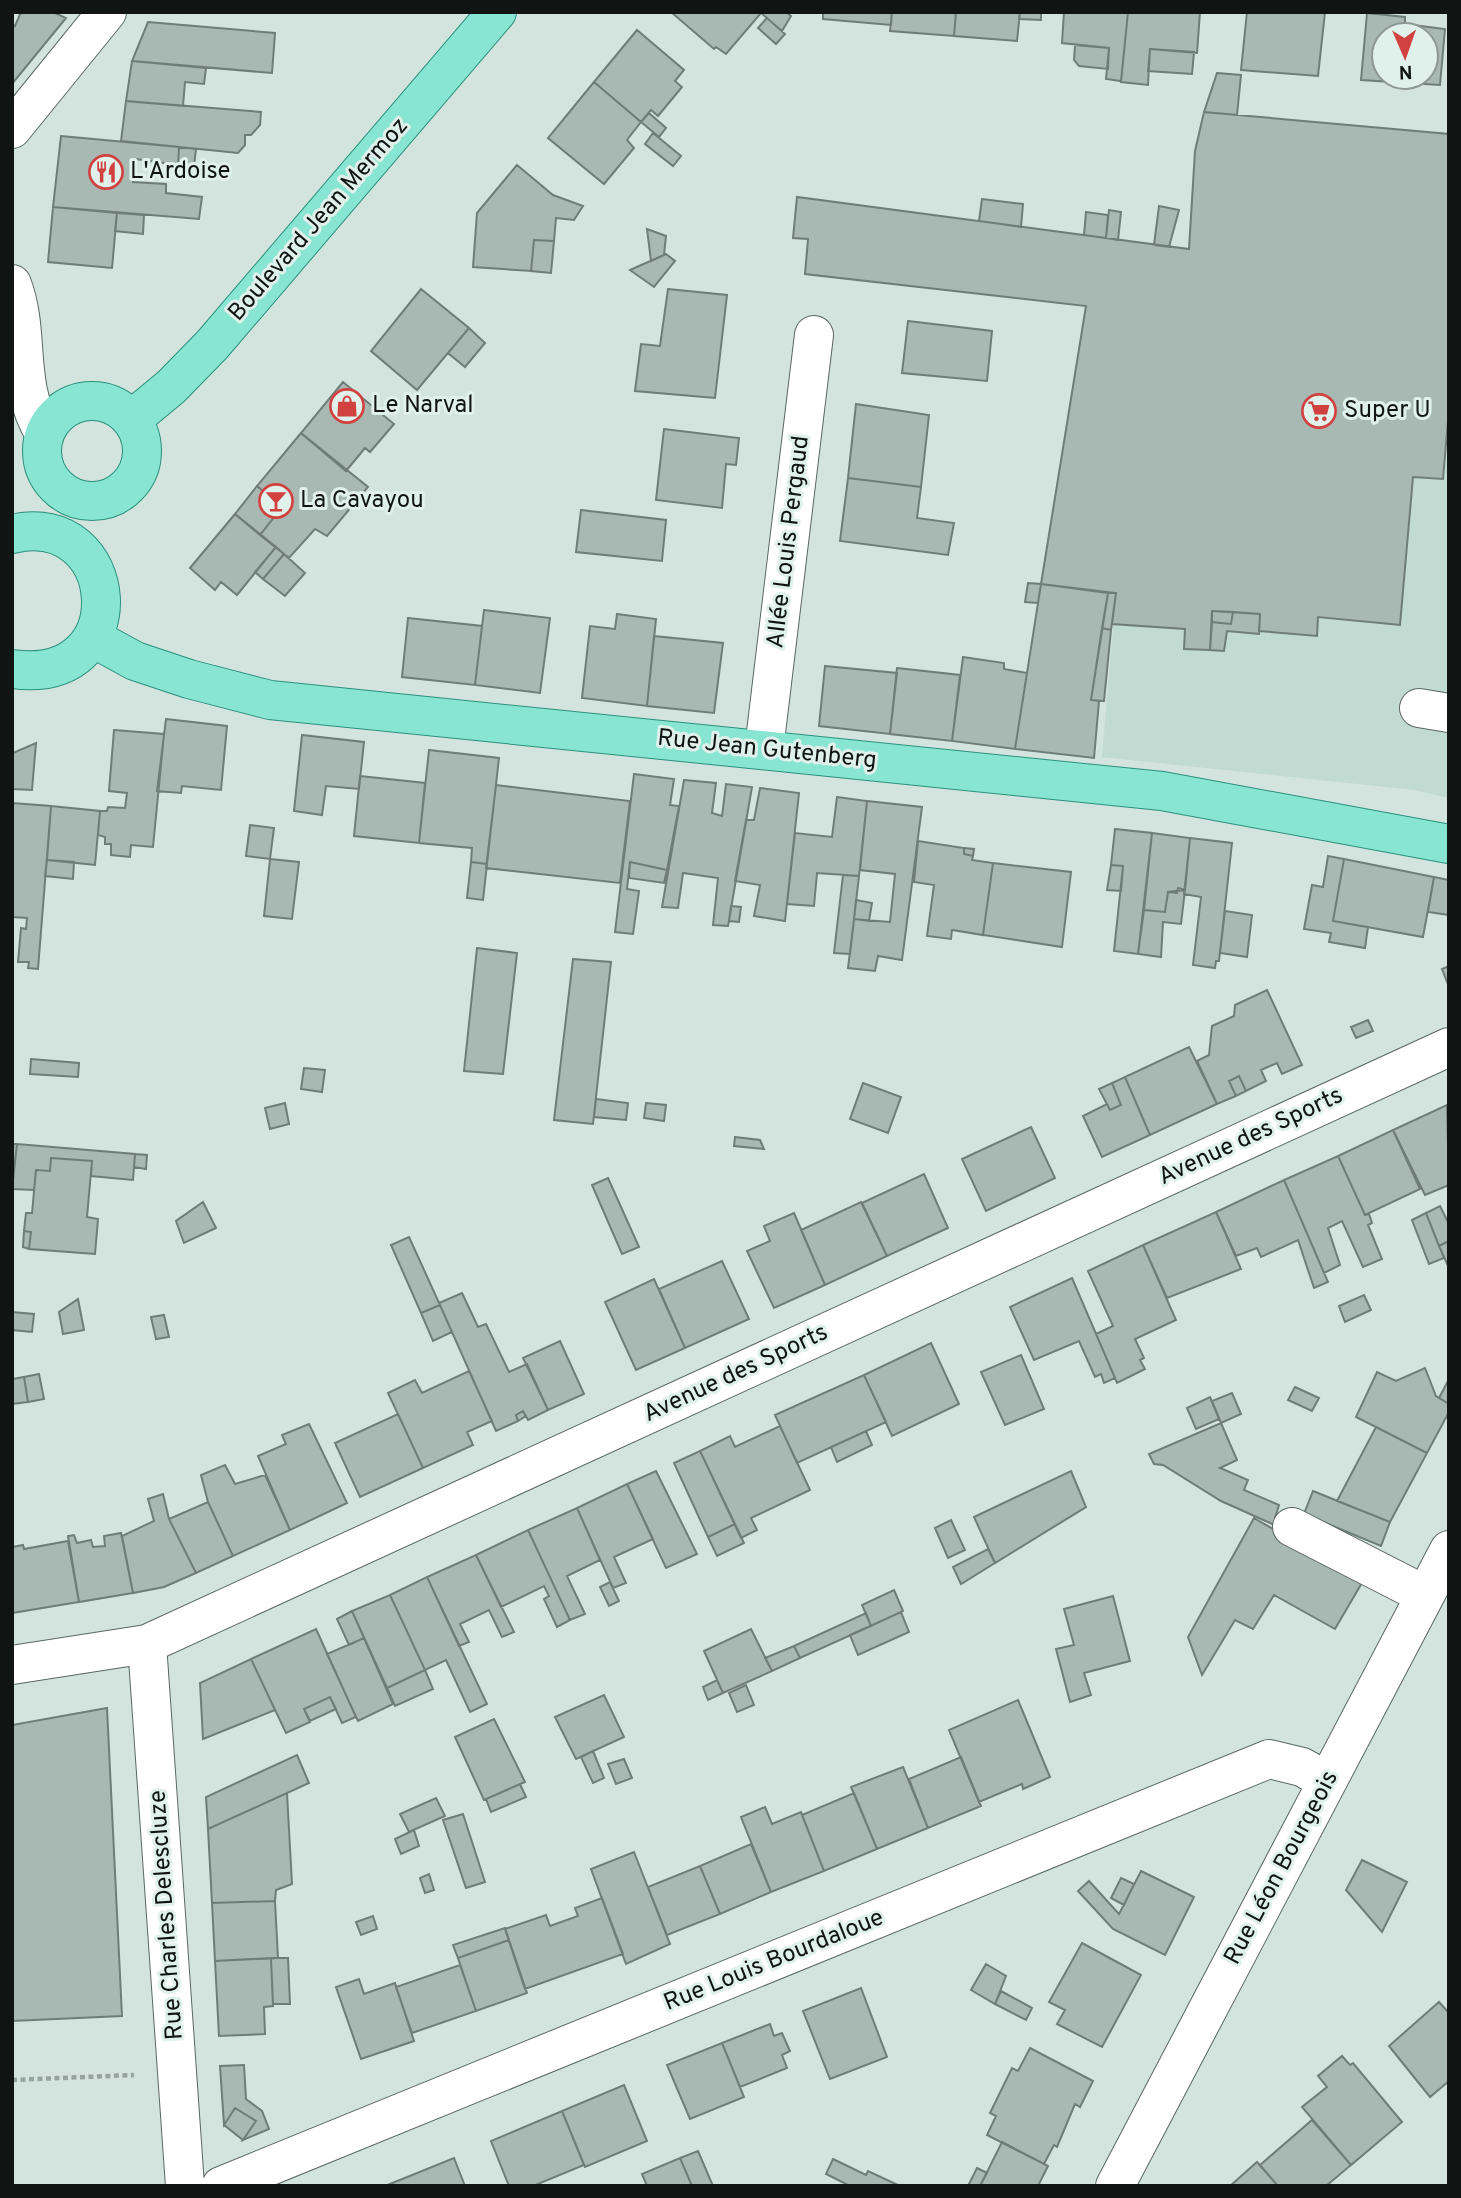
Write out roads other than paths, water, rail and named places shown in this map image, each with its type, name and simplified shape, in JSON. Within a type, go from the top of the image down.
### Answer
[{"type":"main road","name":"Boulevard Jean Mermoz","points":[[131,420],[171,387],[212,345],[497,12]]},
{"type":"main road","points":[[91,400],[113,406],[131,420],[139,433],[142,449],[140,465],[123,491],[109,498],[79,499],[53,483],[42,460],[44,433],[63,410],[91,400]]},
{"type":"main road","points":[[19,533],[53,483]]},
{"type":"main road","points":[[83,552],[109,498]]},
{"type":"main road","points":[[12,670],[36,672],[58,667],[78,656],[93,638],[101,617],[103,593],[96,571],[83,552],[66,539],[47,532],[19,533]]},
{"type":"main road","name":"Rue Jean Gutenberg","points":[[93,638],[135,661],[189,680],[270,700],[1162,791],[1449,844]]},
{"type":"street","points":[[12,129],[107,12]]},
{"type":"street","points":[[12,284],[19,302],[23,371],[34,417],[44,433]]},
{"type":"street","name":"Allée Louis Pergaud","points":[[764,749],[814,335]]},
{"type":"street","name":"Avenue des Sports","points":[[12,1665],[147,1644],[1449,1047]]},
{"type":"street","points":[[1292,1527],[1425,1595]]},
{"type":"street","name":"Rue Léon Bourgeois","points":[[1115,2186],[1449,1550]]},
{"type":"street","name":"Rue Charles Delescluze","points":[[147,1644],[186,2186]]},
{"type":"street","name":"Rue Louis Bourdaloue","points":[[222,2186],[1269,1759],[1302,1767],[1327,1781]]},
{"type":"place","name":"L'Ardoise","points":[[106,172]]},
{"type":"place","name":"Le Narval","points":[[347,406]]},
{"type":"place","name":"Super U","points":[[1319,411]]},
{"type":"place","name":"La Cavayou","points":[[276,501]]}]
